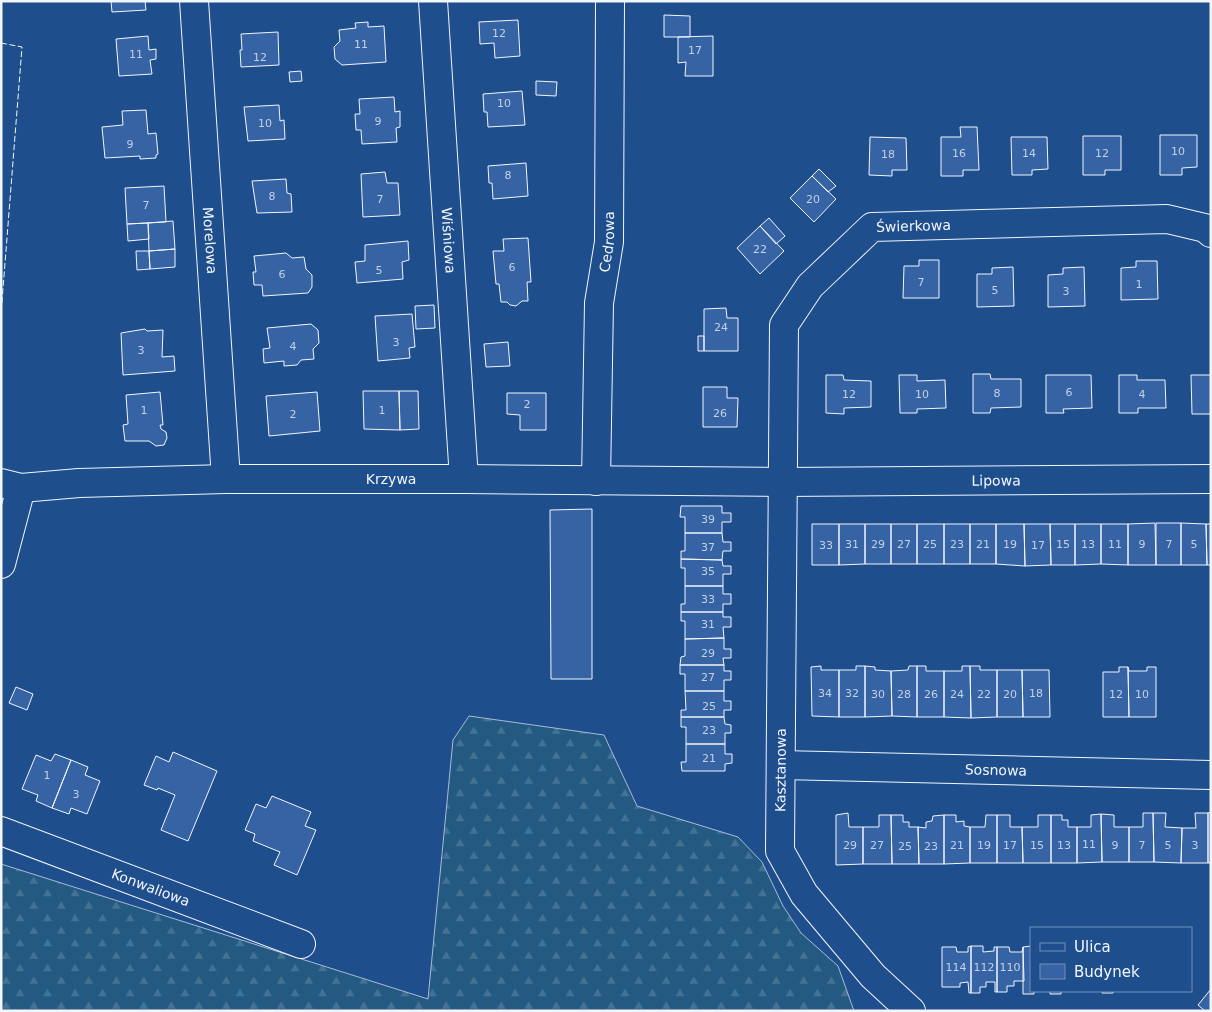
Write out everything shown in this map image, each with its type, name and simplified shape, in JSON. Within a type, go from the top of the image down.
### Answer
[{"type":"street","name":"Morelowa","points":[[194,1],[226,479]]},
{"type":"street","name":"Wiśniowa","points":[[433,1],[464,479]]},
{"type":"street","name":"Cedrowa","points":[[596,481],[599,303],[609,242],[610,1]]},
{"type":"street","name":"Świerkowa","points":[[782,482],[784,325],[810,286],[872,227],[1168,220],[1205,228],[1211,232]]},
{"type":"street","name":"Lipowa","points":[[782,482],[1211,478]]},
{"type":"street","name":"Krzywa","points":[[11,485],[226,479],[782,482]]},
{"type":"street","name":"Kasztanowa","points":[[782,482],[780,851],[804,894],[872,976],[911,1011]]},
{"type":"street","points":[[1,564],[11,485]]},
{"type":"street","name":"Sosnowa","points":[[781,765],[1211,775]]},
{"type":"street","name":"Konwaliowa","points":[[1,831],[301,944]]},
{"type":"green space","points":[[469,716],[604,735],[637,806],[738,837],[762,862],[783,906],[801,933],[838,966],[854,1011],[1,1011],[1,864],[428,999],[453,740]]},
{"type":"building","points":[[111,1],[145,1],[146,10],[112,12]]},
{"type":"building","points":[[664,15],[690,16],[690,37],[664,37]]},
{"type":"building","points":[[518,20],[520,56],[495,58],[494,43],[480,44],[479,22]]},
{"type":"building","points":[[368,22],[368,27],[384,26],[386,62],[342,65],[335,59],[334,47],[340,41],[339,30],[356,28],[355,23]]},
{"type":"building","points":[[278,32],[279,65],[241,67],[241,34]]},
{"type":"building","points":[[148,36],[149,50],[156,49],[156,59],[150,60],[152,74],[119,76],[116,39]]},
{"type":"building","points":[[713,36],[713,76],[685,76],[686,62],[678,63],[678,37]]},
{"type":"building","points":[[301,71],[302,81],[290,82],[289,72]]},
{"type":"building","points":[[536,81],[557,82],[556,96],[536,95]]},
{"type":"building","points":[[522,91],[525,125],[488,127],[487,112],[484,112],[483,94]]},
{"type":"building","points":[[394,97],[395,112],[400,111],[400,127],[396,128],[397,142],[362,144],[361,130],[356,130],[355,114],[360,114],[359,99]]},
{"type":"building","points":[[279,105],[280,121],[284,120],[285,139],[248,141],[244,107]]},
{"type":"building","points":[[146,110],[148,134],[156,133],[158,154],[156,158],[140,159],[140,156],[105,158],[102,127],[123,125],[122,111]]},
{"type":"building","points":[[960,127],[977,127],[979,170],[963,170],[963,176],[941,176],[941,137],[961,137]]},
{"type":"building","points":[[1160,135],[1197,135],[1197,167],[1182,168],[1182,175],[1160,175]]},
{"type":"building","points":[[1083,136],[1121,136],[1121,170],[1105,170],[1105,175],[1083,175]]},
{"type":"building","points":[[870,137],[906,138],[907,170],[892,170],[892,176],[869,175]]},
{"type":"building","points":[[1011,137],[1047,137],[1048,169],[1032,170],[1032,175],[1012,175]]},
{"type":"building","points":[[526,163],[528,196],[493,199],[492,183],[489,183],[488,166]]},
{"type":"building","points":[[819,169],[836,186],[828,192],[812,176]]},
{"type":"building","points":[[385,172],[387,183],[398,183],[400,215],[363,217],[361,174]]},
{"type":"building","points":[[812,176],[836,199],[814,222],[790,198]]},
{"type":"building","points":[[286,179],[287,193],[291,194],[292,212],[257,213],[252,181]]},
{"type":"building","points":[[164,186],[166,222],[127,224],[125,188]]},
{"type":"building","points":[[769,218],[785,236],[776,244],[760,226]]},
{"type":"building","points":[[173,221],[175,249],[149,251],[148,223]]},
{"type":"building","points":[[148,223],[149,239],[128,241],[127,224]]},
{"type":"building","points":[[760,226],[784,251],[760,274],[737,248]]},
{"type":"building","points":[[528,238],[531,282],[527,282],[528,301],[522,301],[516,306],[510,305],[507,302],[501,302],[499,284],[496,284],[493,251],[504,251],[503,239]]},
{"type":"building","points":[[408,241],[409,260],[402,262],[403,279],[357,283],[355,262],[365,261],[365,245]]},
{"type":"building","points":[[175,249],[175,267],[150,269],[149,251]]},
{"type":"building","points":[[136,251],[149,251],[150,269],[137,270]]},
{"type":"building","points":[[286,253],[292,258],[304,257],[306,269],[312,275],[312,287],[308,293],[263,296],[262,285],[254,285],[253,272],[256,272],[254,256]]},
{"type":"building","points":[[919,260],[939,260],[939,298],[903,298],[904,266],[919,266]]},
{"type":"building","points":[[1136,261],[1157,261],[1158,299],[1121,300],[1121,268],[1136,267]]},
{"type":"building","points":[[1013,267],[1014,306],[977,307],[977,274],[992,274],[992,268]]},
{"type":"building","points":[[1084,267],[1085,306],[1048,307],[1048,275],[1063,274],[1063,268]]},
{"type":"building","points":[[434,305],[435,328],[416,329],[415,306]]},
{"type":"building","points":[[726,308],[727,318],[738,318],[738,351],[704,351],[704,309]]},
{"type":"building","points":[[412,314],[415,347],[409,348],[410,358],[378,361],[375,316]]},
{"type":"building","points":[[311,324],[318,330],[319,343],[313,349],[314,359],[301,360],[297,365],[284,366],[284,361],[264,363],[263,349],[270,348],[267,328]]},
{"type":"building","points":[[145,329],[147,331],[163,330],[162,357],[174,356],[175,371],[123,375],[121,333]]},
{"type":"building","points":[[698,336],[704,336],[704,351],[698,351]]},
{"type":"building","points":[[508,342],[510,366],[486,367],[484,344]]},
{"type":"building","points":[[973,374],[990,374],[991,379],[1021,379],[1021,407],[991,408],[990,413],[973,413]]},
{"type":"building","points":[[826,375],[843,375],[844,380],[871,381],[871,407],[844,408],[844,414],[826,413]]},
{"type":"building","points":[[899,375],[917,375],[917,381],[945,380],[946,408],[917,409],[917,413],[900,413]]},
{"type":"building","points":[[1046,375],[1091,375],[1092,408],[1063,409],[1064,413],[1046,413]]},
{"type":"building","points":[[1119,375],[1137,375],[1137,380],[1165,380],[1166,408],[1138,408],[1138,413],[1119,413]]},
{"type":"building","points":[[1191,375],[1211,375],[1211,414],[1192,414]]},
{"type":"building","points":[[703,387],[727,387],[727,398],[738,398],[737,427],[703,427]]},
{"type":"building","points":[[363,391],[399,391],[400,430],[364,429]]},
{"type":"building","points":[[399,391],[418,391],[419,429],[400,430]]},
{"type":"building","points":[[160,392],[163,425],[160,425],[161,429],[166,432],[167,438],[164,445],[156,446],[149,441],[125,441],[123,425],[128,424],[126,395]]},
{"type":"building","points":[[317,392],[320,431],[269,436],[266,396]]},
{"type":"building","points":[[507,393],[546,393],[546,430],[520,430],[520,415],[507,414]]},
{"type":"building","points":[[681,506],[722,506],[722,513],[731,513],[731,522],[722,522],[722,533],[685,533],[685,517],[680,517]]},
{"type":"building","points":[[592,509],[592,679],[551,679],[550,510]]},
{"type":"building","points":[[1155,523],[1156,565],[1128,565],[1128,524]]},
{"type":"building","points":[[1156,523],[1181,523],[1181,565],[1156,565]]},
{"type":"building","points":[[1181,523],[1206,524],[1207,565],[1181,565]]},
{"type":"building","points":[[812,524],[839,524],[839,565],[812,565]]},
{"type":"building","points":[[839,524],[865,524],[865,564],[839,565]]},
{"type":"building","points":[[865,524],[891,524],[891,564],[865,564]]},
{"type":"building","points":[[891,524],[917,524],[917,564],[891,564]]},
{"type":"building","points":[[917,524],[944,524],[944,564],[917,564]]},
{"type":"building","points":[[944,524],[970,524],[970,564],[944,564]]},
{"type":"building","points":[[970,524],[996,524],[996,564],[970,564]]},
{"type":"building","points":[[996,524],[1024,524],[1025,566],[996,564]]},
{"type":"building","points":[[1024,524],[1050,524],[1051,565],[1025,566]]},
{"type":"building","points":[[1050,524],[1075,524],[1075,565],[1051,565]]},
{"type":"building","points":[[1075,524],[1101,524],[1101,564],[1075,565]]},
{"type":"building","points":[[1101,524],[1128,524],[1128,565],[1101,564]]},
{"type":"building","points":[[1206,524],[1211,524],[1211,565],[1207,565]]},
{"type":"building","points":[[685,533],[722,533],[723,542],[731,542],[731,551],[723,551],[722,560],[681,559],[681,551],[685,551]]},
{"type":"building","points":[[681,559],[722,560],[723,566],[731,566],[731,574],[723,574],[723,586],[685,586],[685,568],[681,568]]},
{"type":"building","points":[[685,586],[723,586],[723,594],[731,594],[731,604],[723,604],[723,612],[681,612],[681,604],[685,604]]},
{"type":"building","points":[[681,612],[723,612],[723,617],[731,617],[731,627],[723,627],[724,638],[685,639],[685,621],[681,621]]},
{"type":"building","points":[[724,638],[724,649],[731,649],[731,658],[723,658],[724,665],[680,665],[681,657],[685,656],[685,639]]},
{"type":"building","points":[[680,665],[724,665],[724,671],[731,671],[731,680],[724,680],[724,691],[685,691],[685,674],[680,674]]},
{"type":"building","points":[[821,666],[821,670],[839,670],[839,717],[812,716],[811,667]]},
{"type":"building","points":[[856,666],[865,666],[865,717],[839,717],[839,670],[856,670]]},
{"type":"building","points":[[865,666],[875,667],[875,670],[891,671],[892,716],[865,717]]},
{"type":"building","points":[[909,666],[917,666],[917,717],[892,716],[891,671],[908,670]]},
{"type":"building","points":[[917,666],[926,666],[926,671],[944,671],[944,717],[917,717]]},
{"type":"building","points":[[962,666],[970,666],[971,718],[944,717],[944,671],[962,671]]},
{"type":"building","points":[[970,666],[980,666],[980,670],[997,670],[997,717],[971,718]]},
{"type":"building","points":[[1119,667],[1128,667],[1129,717],[1103,717],[1103,672],[1119,672]]},
{"type":"building","points":[[1128,667],[1129,671],[1147,671],[1147,667],[1156,667],[1156,717],[1129,717]]},
{"type":"building","points":[[997,670],[1022,670],[1023,717],[997,717]]},
{"type":"building","points":[[1022,670],[1049,670],[1050,717],[1023,717]]},
{"type":"building","points":[[16,687],[33,694],[27,710],[9,703]]},
{"type":"building","points":[[685,691],[724,691],[724,701],[731,701],[731,710],[724,710],[724,717],[681,717],[681,710],[686,710]]},
{"type":"building","points":[[681,717],[724,717],[725,724],[731,725],[731,733],[725,733],[725,744],[686,744],[686,727],[681,727]]},
{"type":"building","points":[[686,744],[725,744],[725,754],[732,754],[732,763],[725,764],[725,771],[682,771],[681,762],[686,762]]},
{"type":"building","points":[[173,752],[217,771],[188,841],[161,830],[175,795],[144,785],[156,756],[169,762]]},
{"type":"building","points":[[55,754],[71,760],[52,808],[36,801],[38,795],[22,789],[36,755],[51,761]]},
{"type":"building","points":[[71,760],[88,767],[85,775],[100,781],[87,814],[71,808],[69,814],[52,808]]},
{"type":"building","points":[[272,796],[311,812],[305,826],[316,830],[297,875],[274,865],[280,852],[253,841],[255,834],[245,830],[256,804],[266,808]]},
{"type":"building","points":[[1211,812],[1211,863],[1208,863],[1208,813]]},
{"type":"building","points":[[848,813],[849,827],[863,827],[863,864],[836,865],[836,815]]},
{"type":"building","points":[[1143,813],[1153,813],[1154,862],[1129,862],[1129,827],[1143,827]]},
{"type":"building","points":[[1153,813],[1166,813],[1165,827],[1182,828],[1181,863],[1154,862]]},
{"type":"building","points":[[1195,813],[1208,813],[1208,863],[1181,863],[1182,828],[1196,828]]},
{"type":"building","points":[[1101,814],[1114,815],[1114,827],[1129,827],[1129,862],[1102,862]]},
{"type":"building","points":[[1101,814],[1102,862],[1077,863],[1077,827],[1091,827],[1091,815]]},
{"type":"building","points":[[879,815],[891,815],[892,864],[863,864],[863,827],[879,827]]},
{"type":"building","points":[[891,815],[903,815],[903,822],[909,822],[909,827],[918,827],[919,864],[892,864]]},
{"type":"building","points":[[944,815],[944,864],[919,864],[918,827],[926,828],[926,822],[932,821],[933,816]]},
{"type":"building","points":[[944,815],[956,815],[956,822],[964,821],[964,826],[970,827],[970,863],[944,864]]},
{"type":"building","points":[[986,815],[997,815],[997,863],[970,863],[970,827],[985,827]]},
{"type":"building","points":[[997,815],[1010,815],[1010,827],[1022,827],[1023,863],[997,863]]},
{"type":"building","points":[[1038,815],[1051,815],[1051,863],[1023,863],[1022,827],[1038,827]]},
{"type":"building","points":[[1051,815],[1062,815],[1062,820],[1068,820],[1068,827],[1077,827],[1077,863],[1051,863]]},
{"type":"building","points":[[971,946],[983,946],[983,952],[994,951],[994,947],[997,947],[997,992],[995,992],[995,982],[986,982],[986,987],[980,987],[980,993],[971,993]]},
{"type":"building","points":[[971,946],[971,993],[969,993],[968,982],[960,983],[960,987],[942,987],[942,947],[956,947],[957,952],[968,952],[968,947]]},
{"type":"building","points":[[1030,946],[1030,992],[1034,992],[1034,994],[1023,994],[1023,947]]},
{"type":"building","points":[[997,947],[1009,947],[1010,952],[1022,952],[1023,947],[1024,981],[1014,981],[1014,986],[1007,986],[1007,992],[997,992]]},
{"type":"building","points":[[1211,989],[1211,1011],[1205,1011],[1198,1005]]},
{"type":"building","points":[[1050,992],[1061,992],[1061,994],[1050,994]]},
{"type":"fence","points":[[1,43],[22,47],[1,314]]}]
